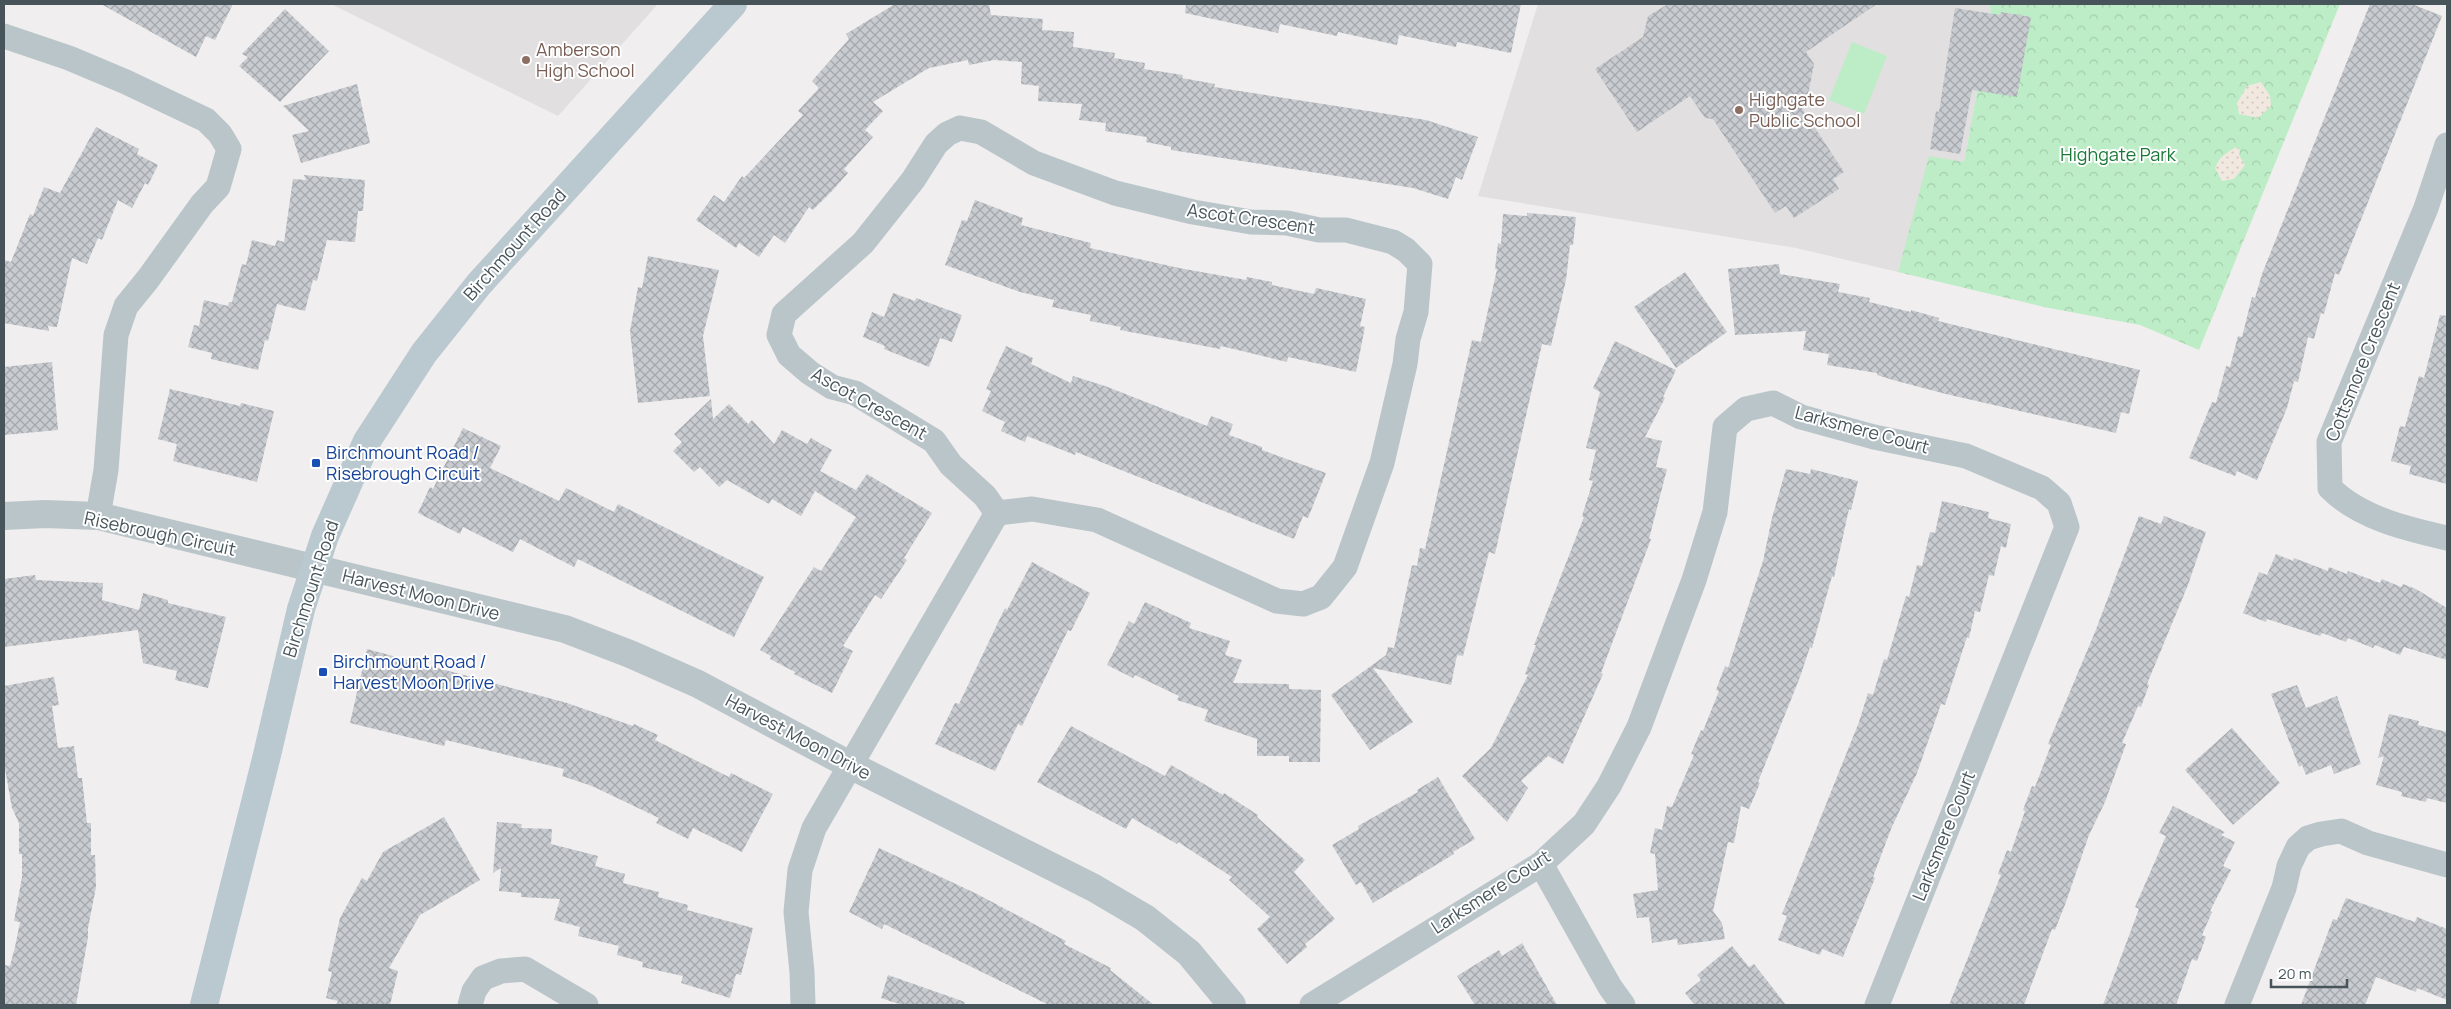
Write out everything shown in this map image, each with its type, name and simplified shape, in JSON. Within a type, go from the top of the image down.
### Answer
[{"type":"main road","name":"Birchmount Road","points":[[204,1005],[268,755],[299,618],[325,536],[368,441],[434,338],[478,284],[733,4]]},
{"type":"street","points":[[4,36],[69,58],[126,82],[206,120],[220,134],[229,149],[218,187],[202,204],[126,306],[116,336],[106,470],[98,516]]},
{"type":"street","name":"Ascot Crescent","points":[[960,128],[980,132],[1034,162],[1115,193],[1193,212],[1251,222],[1287,223],[1319,230],[1346,230],[1393,242],[1406,250],[1420,264],[1416,312],[1408,339],[1405,364],[1382,463],[1345,567],[1321,597],[1303,604],[1278,601],[1098,520],[1032,509],[996,513],[985,496],[950,465],[934,441],[855,394],[832,387],[810,373],[789,355],[779,335],[784,314],[863,242],[913,180],[936,144],[947,134],[960,128]]},
{"type":"street","name":"Cottsmore Crescent","points":[[2447,145],[2437,211],[2328,442],[2330,488],[2344,502],[2416,531],[2447,538]]},
{"type":"street","name":"Larksmere Court","points":[[1312,1005],[1541,864],[1584,824],[1610,786],[1639,727],[1694,580],[1715,512],[1720,456],[1725,427],[1746,409],[1773,403],[1800,417],[1865,435],[1966,456],[2042,488],[2059,504],[2067,527],[1877,1005]]},
{"type":"street","points":[[803,1005],[796,912],[800,870],[814,828],[996,513]]},
{"type":"street","name":"Risebrough Circuit","points":[[4,516],[45,514],[98,516],[314,568]]},
{"type":"street","name":"Harvest Moon Drive","points":[[314,568],[564,629],[630,654],[698,684],[850,765],[1094,888],[1145,918],[1189,953],[1232,1005]]},
{"type":"street","points":[[2237,1005],[2284,888],[2289,866],[2298,847],[2308,838],[2341,831],[2368,843],[2447,865]]},
{"type":"street","points":[[1541,864],[1610,988],[1623,1005]]},
{"type":"street","points":[[470,1005],[474,991],[483,978],[501,971],[525,969],[586,1005]]},
{"type":"shaded area","name":"Amberson High School","points":[[331,4],[658,4],[558,116]]},
{"type":"shaded area","name":"Highgate Public School","points":[[1538,4],[1990,4],[1991,16],[1964,162],[1909,233],[1898,272],[1796,248],[1478,196]]},
{"type":"green space","name":"Highgate Park","points":[[1990,4],[2340,4],[2199,350],[2140,325],[2044,307],[1898,272],[1929,156],[1964,162],[1991,16]]},
{"type":"green space","points":[[1852,42],[1887,56],[1864,114],[1829,100]]},
{"type":"sand","points":[[2261,82],[2270,96],[2271,106],[2258,118],[2239,114],[2237,103],[2247,86]]},
{"type":"sand","points":[[2236,147],[2240,150],[2239,155],[2245,165],[2234,179],[2222,181],[2215,168],[2226,153]]},
{"type":"building","points":[[101,4],[233,4],[215,40],[206,36],[196,57]]},
{"type":"building","points":[[895,4],[989,4],[991,15],[1043,19],[1042,30],[1074,32],[1073,47],[1115,53],[1114,58],[1145,63],[1144,69],[1183,75],[1182,78],[1215,84],[1214,87],[1426,120],[1478,137],[1462,180],[1456,177],[1448,199],[1413,188],[1171,150],[1171,147],[1146,142],[1147,137],[1105,131],[1106,123],[1079,120],[1082,104],[1038,101],[1039,86],[1021,84],[1022,62],[994,60],[969,65],[968,60],[929,68],[873,102],[883,111],[865,130],[873,137],[844,169],[848,173],[832,191],[813,210],[809,207],[785,243],[774,235],[759,257],[739,243],[736,248],[696,220],[714,195],[724,202],[742,176],[744,178],[803,115],[798,111],[819,88],[812,81],[849,39],[846,34]]},
{"type":"building","points":[[1186,4],[1521,4],[1511,53],[1457,42],[1456,47],[1399,35],[1397,45],[1338,32],[1337,36],[1280,24],[1278,33],[1185,13]]},
{"type":"building","points":[[1668,4],[1877,4],[1806,52],[1814,64],[1808,95],[1798,102],[1844,172],[1833,179],[1839,189],[1794,218],[1786,206],[1775,213],[1713,119],[1705,118],[1690,96],[1637,132],[1595,69],[1643,37],[1648,16]]},
{"type":"building","points":[[2370,4],[2412,4],[2442,16],[2339,275],[2335,273],[2324,314],[2321,313],[2314,339],[2308,337],[2298,382],[2294,381],[2287,408],[2257,480],[2237,471],[2235,476],[2189,458],[2212,402],[2216,403],[2226,366],[2230,367],[2238,336],[2242,337],[2252,297],[2255,298],[2262,274]]},
{"type":"building","points":[[1955,8],[2000,15],[2001,12],[2031,17],[2017,97],[1972,90],[1960,154],[1930,149],[1936,111],[1939,112]]},
{"type":"building","points":[[285,9],[329,51],[280,102],[239,66],[248,57],[242,54]]},
{"type":"building","points":[[357,84],[370,143],[301,163],[292,135],[309,131],[283,106]]},
{"type":"building","points":[[96,127],[139,149],[137,154],[158,165],[148,185],[145,183],[132,208],[118,200],[102,240],[98,238],[87,264],[72,258],[57,327],[48,326],[49,331],[4,323],[4,260],[11,262],[30,214],[33,216],[44,187],[60,193]]},
{"type":"building","points":[[304,175],[365,180],[363,211],[358,211],[355,242],[327,240],[317,281],[313,280],[305,311],[277,304],[268,341],[265,340],[258,370],[211,359],[212,353],[188,347],[194,325],[199,326],[204,300],[228,306],[229,302],[232,302],[242,264],[246,265],[252,240],[275,246],[277,240],[284,242],[293,179],[306,180]]},
{"type":"building","points":[[975,200],[1023,218],[1021,225],[1091,243],[1090,248],[1179,268],[1246,280],[1247,277],[1272,282],[1272,285],[1314,294],[1316,288],[1366,299],[1360,326],[1365,327],[1356,372],[1288,357],[1287,362],[1221,346],[1220,349],[1120,330],[1121,327],[1090,321],[1091,315],[1052,307],[1054,300],[1020,292],[945,265],[962,220],[967,221]]},
{"type":"building","points":[[1527,213],[1576,217],[1573,245],[1570,245],[1566,280],[1551,346],[1542,344],[1495,554],[1489,552],[1463,656],[1457,655],[1451,685],[1373,668],[1413,722],[1370,750],[1331,695],[1386,655],[1388,647],[1394,648],[1412,565],[1417,566],[1420,548],[1425,549],[1472,340],[1481,342],[1497,269],[1495,269],[1498,243],[1501,244],[1503,214],[1527,216]]},
{"type":"building","points":[[648,256],[719,270],[703,336],[710,396],[638,403],[630,331],[638,287],[642,288]]},
{"type":"building","points":[[1779,264],[1780,274],[1840,284],[1838,292],[1870,298],[1869,302],[1911,312],[1911,310],[1939,318],[1938,321],[2140,370],[2129,414],[2121,412],[2116,433],[1946,394],[1893,380],[1877,375],[1877,373],[1827,365],[1829,354],[1803,350],[1806,331],[1735,335],[1728,269]]},
{"type":"building","points":[[1685,272],[1727,332],[1676,368],[1634,307]]},
{"type":"building","points":[[893,293],[915,301],[916,298],[962,315],[952,342],[940,338],[929,367],[884,349],[885,346],[863,337],[872,312],[884,317]]},
{"type":"building","points":[[2440,315],[2447,316],[2447,484],[2409,474],[2411,466],[2391,461],[2400,426],[2405,427],[2419,376],[2424,378]]},
{"type":"building","points":[[1615,341],[1676,370],[1663,397],[1665,398],[1645,437],[1662,441],[1656,467],[1667,469],[1649,539],[1651,539],[1601,673],[1603,674],[1563,764],[1548,756],[1521,781],[1528,788],[1507,822],[1462,776],[1491,748],[1528,675],[1525,674],[1536,645],[1534,645],[1584,517],[1582,516],[1593,481],[1589,480],[1596,450],[1586,448],[1600,392],[1593,388]]},
{"type":"building","points":[[1006,346],[1033,358],[1031,364],[1071,383],[1073,376],[1105,386],[1207,426],[1211,416],[1233,424],[1229,435],[1262,447],[1262,450],[1326,473],[1308,518],[1303,516],[1294,539],[1076,452],[1075,455],[1027,436],[1025,442],[1001,431],[1005,422],[982,411],[991,391],[986,389]]},
{"type":"building","points":[[52,362],[58,430],[4,435],[4,367]]},
{"type":"building","points":[[170,389],[240,406],[241,403],[274,411],[257,482],[173,461],[177,444],[158,439]]},
{"type":"building","points":[[711,399],[713,419],[729,404],[748,424],[752,420],[774,444],[782,430],[807,444],[811,438],[832,450],[820,471],[856,490],[867,474],[932,513],[904,558],[907,560],[881,599],[875,595],[843,646],[853,651],[832,693],[794,674],[795,672],[770,659],[771,656],[760,650],[814,567],[821,571],[856,517],[815,491],[801,516],[772,499],[769,504],[727,480],[719,487],[700,467],[694,472],[673,451],[682,442],[674,434]]},
{"type":"building","points":[[463,428],[501,446],[490,468],[559,501],[566,488],[614,512],[618,504],[764,577],[734,637],[578,559],[574,567],[520,539],[513,552],[463,527],[460,534],[418,513],[430,487],[433,489]]},
{"type":"building","points":[[1786,469],[1810,474],[1811,469],[1858,481],[1851,510],[1849,509],[1834,577],[1832,576],[1812,648],[1810,647],[1758,782],[1760,783],[1749,809],[1741,806],[1734,843],[1728,842],[1713,911],[1722,923],[1725,939],[1678,945],[1677,939],[1652,943],[1649,917],[1637,918],[1633,894],[1658,890],[1655,854],[1650,853],[1655,828],[1662,830],[1667,806],[1672,807],[1694,755],[1691,754],[1701,730],[1703,731],[1719,691],[1716,690],[1725,666],[1728,668],[1763,561],[1772,518]]},
{"type":"building","points":[[1942,501],[1989,512],[1988,518],[2011,524],[2006,548],[2001,546],[1994,576],[1989,575],[1980,612],[1975,611],[1969,638],[1967,637],[1945,705],[1941,704],[1917,773],[1891,829],[1873,877],[1875,878],[1843,957],[1822,949],[1820,955],[1778,940],[1787,916],[1782,914],[1859,722],[1868,693],[1873,695],[1884,659],[1887,660],[1906,596],[1909,597],[1917,565],[1922,566],[1930,532],[1935,533]]},
{"type":"building","points":[[2139,516],[2161,524],[2164,516],[2206,532],[2188,585],[2147,684],[2149,685],[2141,707],[2138,706],[2122,743],[2126,744],[2105,802],[2089,835],[2066,902],[2055,930],[2052,929],[2024,1005],[1949,1005],[2001,875],[1998,874],[2007,850],[2011,852],[2025,811],[2023,810],[2032,786],[2035,787],[2051,745],[2048,744],[2095,632]]},
{"type":"building","points":[[2276,554],[2293,561],[2294,558],[2328,571],[2329,567],[2347,574],[2348,571],[2380,583],[2382,579],[2401,587],[2403,584],[2416,589],[2447,608],[2447,660],[2404,647],[2400,655],[2375,645],[2373,648],[2348,638],[2346,642],[2322,633],[2320,636],[2267,619],[2266,622],[2243,613],[2259,572],[2267,575]]},
{"type":"building","points":[[1032,562],[1090,593],[1071,631],[1068,630],[1022,726],[1018,724],[995,771],[935,744],[955,703],[959,704],[1005,608],[1007,610]]},
{"type":"building","points":[[35,575],[36,580],[103,583],[102,600],[139,610],[143,593],[168,600],[168,603],[226,617],[208,688],[175,680],[177,671],[143,663],[138,630],[4,647],[4,579]]},
{"type":"building","points":[[1145,602],[1191,623],[1189,628],[1230,641],[1225,655],[1242,660],[1233,683],[1289,684],[1289,689],[1321,690],[1320,762],[1289,762],[1289,756],[1257,756],[1257,739],[1204,721],[1208,710],[1177,700],[1179,696],[1135,675],[1133,678],[1107,665],[1129,621],[1134,624]]},
{"type":"building","points":[[367,649],[567,703],[633,726],[634,724],[658,735],[655,740],[729,777],[731,773],[773,794],[742,852],[693,828],[688,839],[656,823],[659,818],[592,786],[562,776],[564,769],[446,740],[444,746],[350,723]]},
{"type":"building","points":[[54,677],[59,705],[52,706],[58,748],[74,746],[78,778],[82,778],[87,823],[91,823],[91,855],[95,855],[96,887],[76,1005],[4,1005],[4,965],[10,966],[20,922],[14,921],[22,877],[22,854],[19,854],[19,823],[12,808],[4,763],[4,686]]},
{"type":"building","points":[[2297,685],[2306,708],[2337,696],[2361,764],[2334,774],[2331,765],[2306,775],[2302,765],[2299,767],[2271,694]]},
{"type":"building","points":[[2389,714],[2419,721],[2418,725],[2447,732],[2447,803],[2427,798],[2426,802],[2401,796],[2402,792],[2376,785],[2384,756],[2378,758]]},
{"type":"building","points":[[1071,726],[1165,776],[1171,765],[1223,795],[1224,793],[1258,815],[1257,817],[1305,860],[1294,872],[1335,919],[1305,944],[1307,947],[1287,964],[1257,929],[1270,917],[1229,880],[1232,877],[1178,842],[1177,844],[1132,818],[1126,829],[1037,782]]},
{"type":"building","points":[[2232,728],[2280,783],[2233,825],[2185,770]]},
{"type":"building","points":[[1438,777],[1475,839],[1453,852],[1454,854],[1373,903],[1361,882],[1356,885],[1332,845],[1359,829],[1358,826],[1418,792],[1417,790]]},
{"type":"building","points":[[2173,806],[2225,832],[2221,835],[2235,842],[2223,866],[2231,870],[2210,911],[2212,912],[2202,935],[2206,937],[2197,961],[2192,959],[2176,1005],[2103,1005],[2139,909],[2135,907],[2166,836],[2159,833]]},
{"type":"building","points":[[444,817],[480,880],[420,915],[389,968],[398,971],[390,1005],[336,1005],[338,1001],[326,998],[332,972],[328,971],[340,918],[362,878],[367,881],[383,852]]},
{"type":"building","points":[[497,822],[522,824],[521,828],[552,829],[551,844],[598,856],[595,866],[625,874],[623,883],[659,892],[658,897],[688,905],[687,910],[753,928],[741,975],[736,974],[730,998],[681,983],[683,976],[642,967],[643,962],[617,955],[619,946],[578,936],[580,927],[554,920],[560,899],[521,897],[521,893],[499,891],[501,868],[493,873]]},
{"type":"building","points":[[879,848],[977,894],[1066,941],[1064,944],[1111,968],[1110,970],[1154,1005],[1049,1005],[884,924],[882,929],[849,912]]},
{"type":"building","points":[[2346,898],[2415,922],[2417,917],[2447,929],[2447,1000],[2417,988],[2416,992],[2376,977],[2365,1005],[2301,1005],[2333,919],[2337,920]]},
{"type":"building","points":[[1522,943],[1557,1005],[1475,1005],[1457,976],[1499,950],[1502,956]]},
{"type":"building","points":[[1732,946],[1749,967],[1754,964],[1786,1005],[1695,1005],[1685,993],[1701,980],[1697,975]]},
{"type":"building","points":[[888,975],[965,1002],[964,1005],[902,1005],[881,998]]},
{"type":"place","name":"Amberson High School","points":[[526,60]]},
{"type":"place","name":"Highgate Public School","points":[[1739,110]]},
{"type":"place","name":"Birchmount Road / Risebrough Circuit","points":[[316,463]]},
{"type":"place","name":"Birchmount Road / Harvest Moon Drive","points":[[323,672]]}]
